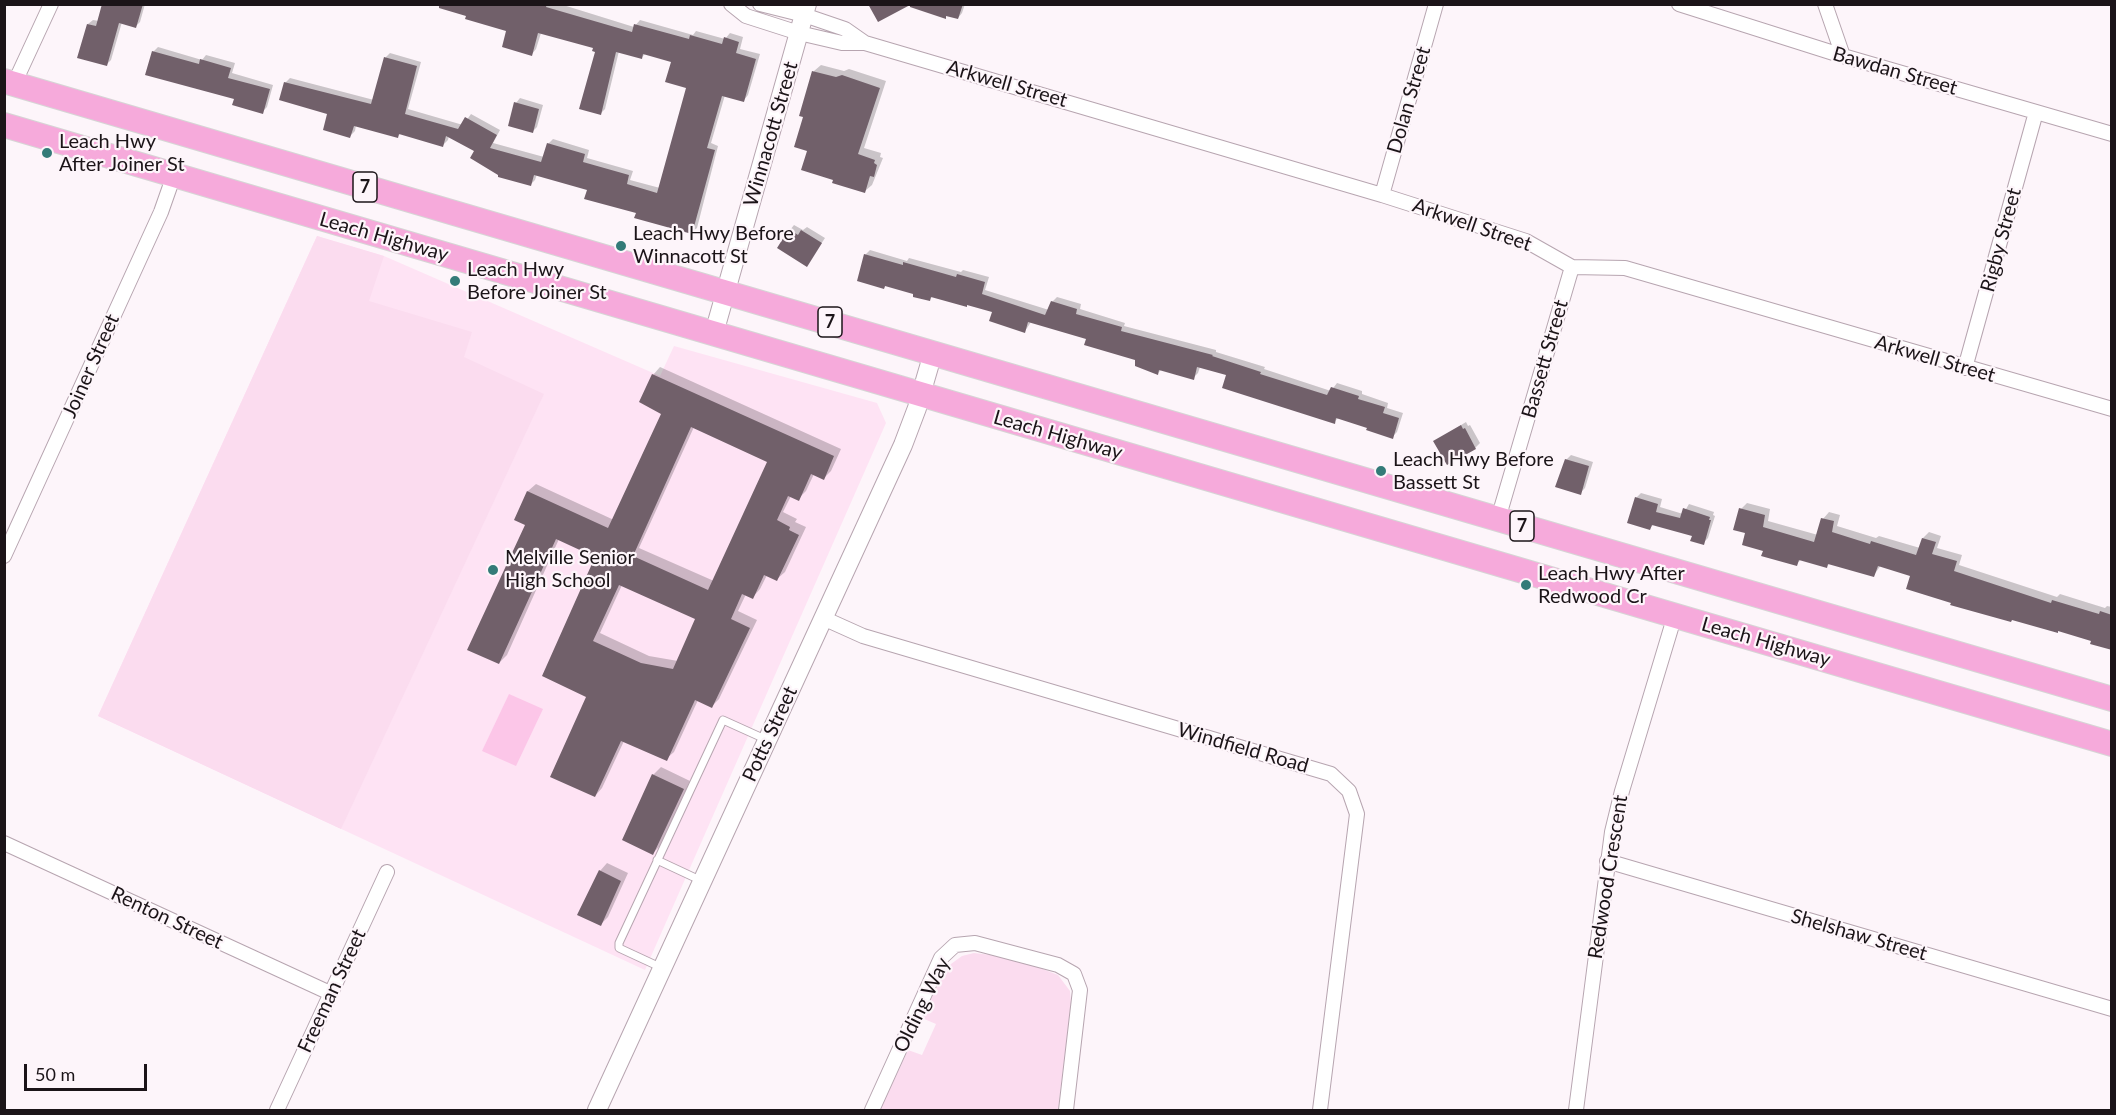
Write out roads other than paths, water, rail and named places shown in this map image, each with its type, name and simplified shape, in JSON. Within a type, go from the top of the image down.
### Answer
[{"type":"highway","name":"7","points":[[10,83],[2112,699]]},
{"type":"highway","name":"Leach Highway","points":[[4,125],[2112,744]]},
{"type":"street","points":[[10,83],[51,4]]},
{"type":"street","name":"Arkwell Street","points":[[731,4],[746,16],[803,17]]},
{"type":"street","name":"Arkwell Street","points":[[760,4],[803,17],[842,43],[866,43],[1382,195],[1526,241],[1572,267],[1625,268],[2112,409]]},
{"type":"street","name":"Dolan Street","points":[[1382,195],[1436,4]]},
{"type":"street","name":"Bawdan Street","points":[[1679,4],[1843,56],[2112,134]]},
{"type":"street","points":[[1825,4],[1843,56]]},
{"type":"street","name":"Winnacott Street","points":[[714,333],[803,17]]},
{"type":"street","name":"Rigby Street","points":[[1965,368],[2036,112]]},
{"type":"street","name":"Joiner Street","points":[[4,556],[161,212],[174,175]]},
{"type":"street","name":"Bassett Street","points":[[1498,519],[1572,267]]},
{"type":"street","name":"Potts Street","points":[[597,1110],[903,445],[933,353]]},
{"type":"street","name":"Redwood Crescent","points":[[1576,1110],[1607,861],[1622,790],[1675,615]]},
{"type":"street","name":"Windfield Road","points":[[823,618],[862,636],[1331,774],[1350,791],[1357,814],[1320,1110]]},
{"type":"street","name":"Renton Street","points":[[4,843],[330,993]]},
{"type":"street","name":"Shelshaw Street","points":[[1607,861],[2112,1009]]},
{"type":"street","name":"Freeman Street","points":[[277,1110],[387,872]]},
{"type":"street","name":"Olding Way","points":[[872,1110],[941,958],[955,945],[975,943],[1058,965],[1074,974],[1080,990],[1066,1110]]},
{"type":"lane","points":[[662,968],[619,948],[619,943],[657,860],[723,720],[767,740]]},
{"type":"lane","points":[[657,860],[702,881]]},
{"type":"place","name":"Leach Hwy After Joiner St","points":[[47,153]]},
{"type":"place","name":"Leach Hwy Before Winnacott St","points":[[621,246]]},
{"type":"place","name":"Leach Hwy Before Joiner St","points":[[455,281]]},
{"type":"place","name":"Leach Hwy Before Bassett St","points":[[1381,471]]},
{"type":"place","name":"Melville Senior High School","points":[[493,570]]},
{"type":"place","name":"Leach Hwy After Redwood Cr","points":[[1526,585]]}]
